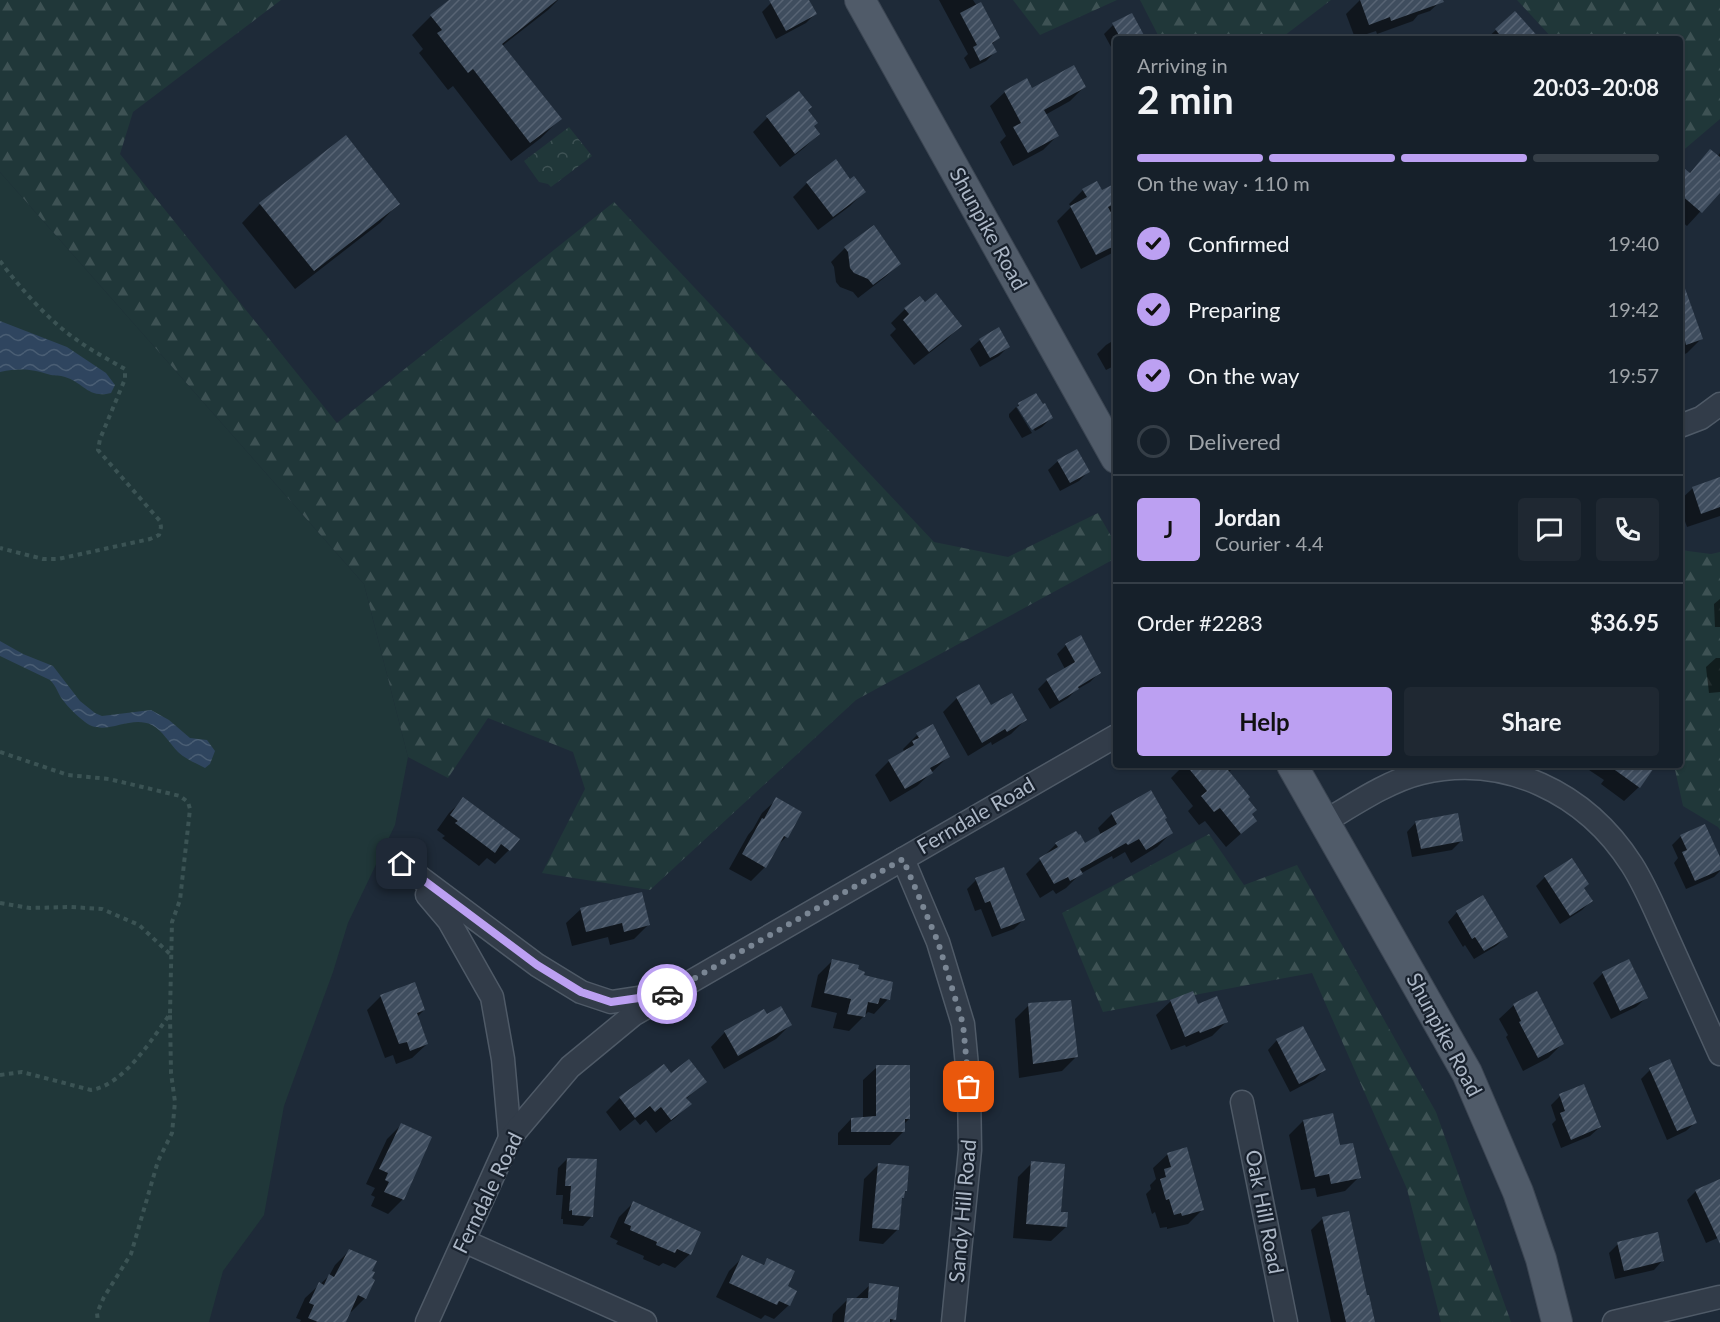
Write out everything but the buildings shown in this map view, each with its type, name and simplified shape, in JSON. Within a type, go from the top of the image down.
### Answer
[{"type":"main road","name":"Shunpike Road","points":[[860,0],[1113,453]]},
{"type":"main road","name":"Shunpike Road","points":[[1294,768],[1467,1073],[1518,1192],[1541,1259],[1557,1322]]},
{"type":"street","points":[[1683,425],[1701,418],[1720,404]]},
{"type":"street","name":"Ferndale Road","points":[[427,1322],[510,1138],[570,1067],[633,1015],[1113,738]]},
{"type":"street","points":[[1324,822],[1377,791],[1419,774],[1444,769],[1484,769],[1509,773],[1534,780],[1558,792],[1599,824],[1632,864],[1651,898],[1660,923],[1720,1054]]},
{"type":"street","name":"Sandy Hill Road","points":[[903,859],[938,942],[963,1024],[969,1087],[970,1150],[953,1322]]},
{"type":"street","points":[[510,1138],[503,1059],[492,997],[449,921],[402,864],[537,965],[581,992],[611,1002],[669,994]]},
{"type":"street","name":"Oak Hill Road","points":[[1242,1102],[1286,1322]]},
{"type":"street","points":[[464,1241],[645,1322]]},
{"type":"street","points":[[1614,1322],[1720,1297]]},
{"type":"path","points":[[0,261],[60,327],[125,369],[125,379],[100,439],[98,450],[160,520],[161,527],[159,535],[150,538],[58,559],[43,559],[0,548]]},
{"type":"path","points":[[0,752],[68,776],[109,779],[180,796],[188,802],[190,809],[180,900],[172,922],[170,954],[171,1073],[175,1102],[172,1134],[158,1161],[131,1254],[104,1297],[97,1313],[98,1322]]},
{"type":"path","points":[[0,903],[30,908],[102,909],[139,925],[170,954]]},
{"type":"path","points":[[0,1075],[22,1072],[91,1090],[99,1089],[109,1085],[140,1056],[170,1014]]},
{"type":"green space","points":[[0,0],[281,0],[133,112],[120,154],[337,423],[614,202],[934,542],[1008,557],[1098,513],[1113,540],[1113,560],[856,700],[650,890],[542,873],[585,789],[573,752],[488,718],[448,778],[408,757],[364,584],[0,172]]},
{"type":"green space","points":[[1013,0],[1117,0],[1040,35]]},
{"type":"green space","points":[[1140,0],[1331,0],[1284,36],[1158,36]]},
{"type":"green space","points":[[1517,0],[1720,0],[1720,119],[1683,150],[1683,36],[1550,36]]},
{"type":"green space","points":[[569,127],[592,156],[551,187],[539,182],[524,161]]},
{"type":"green space","points":[[0,172],[364,584],[408,757],[395,825],[348,923],[333,972],[284,1106],[264,1215],[223,1271],[209,1322],[0,1322]]},
{"type":"green space","points":[[1683,550],[1711,554],[1720,552],[1720,830],[1683,806],[1675,768],[1683,768]]},
{"type":"green space","points":[[1209,834],[1244,885],[1297,865],[1436,1112],[1511,1322],[1441,1322],[1407,1189],[1312,973],[1103,1012],[1062,913]]},
{"type":"water","points":[[0,321],[67,347],[106,373],[115,385],[111,393],[97,394],[71,379],[37,371],[0,372]]},
{"type":"water","points":[[0,641],[23,654],[53,666],[80,701],[95,713],[102,716],[151,710],[169,720],[190,738],[207,740],[215,751],[210,764],[205,768],[184,757],[152,725],[135,722],[101,728],[85,722],[64,702],[50,680],[0,656]]},
{"type":"way so far","points":[[667,994],[903,859],[938,942],[963,1024],[969,1087]]},
{"type":"route","points":[[402,864],[537,965],[581,992],[611,1002],[667,994]]}]
